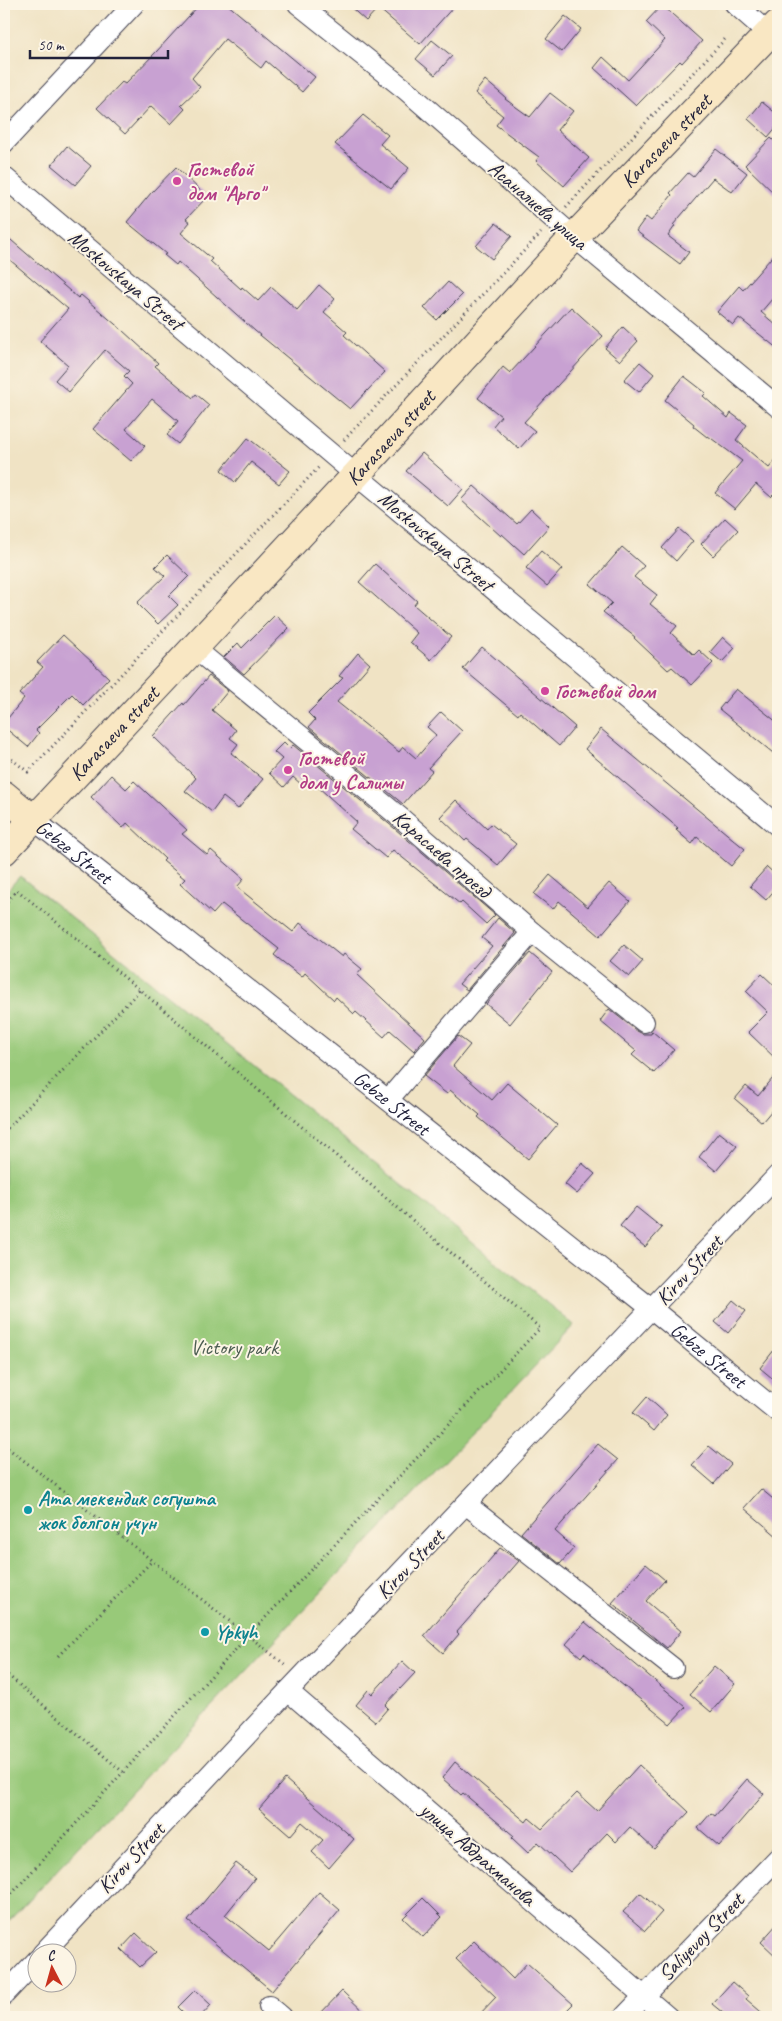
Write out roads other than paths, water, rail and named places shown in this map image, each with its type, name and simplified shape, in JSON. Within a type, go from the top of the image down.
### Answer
[{"type":"main road","name":"Karasaeva street","points":[[4,851],[356,475],[574,237],[775,33]]},
{"type":"main road","name":"Gebze Street","points":[[4,795],[34,820]]},
{"type":"street","points":[[4,143],[134,4]]},
{"type":"street","name":"Асаналиева улица","points":[[298,4],[407,91],[574,237],[778,407]]},
{"type":"street","points":[[735,4],[775,33]]},
{"type":"street","name":"Moskovskaya Street","points":[[4,177],[356,475],[778,826]]},
{"type":"street","name":"Карасаева проезд","points":[[194,648],[402,819],[532,932],[644,1022]]},
{"type":"street","name":"Gebze Street","points":[[34,820],[652,1309],[778,1412]]},
{"type":"street","points":[[388,1100],[532,932]]},
{"type":"street","name":"Kirov Street","points":[[51,1944],[294,1684],[467,1505],[778,1175]]},
{"type":"street","points":[[467,1505],[673,1668]]},
{"type":"street","name":"улица Абдрахманова","points":[[294,1684],[668,2017]]},
{"type":"street","name":"Saliyevoy Street","points":[[624,2017],[778,1858]]},
{"type":"street","points":[[4,1995],[28,1970]]},
{"type":"place","name":"Гостевой дом \"Арго\"","points":[[177,181]]},
{"type":"place","name":"Гостевой дом","points":[[545,691]]},
{"type":"place","name":"Гостевой дом у Салимы","points":[[288,770]]},
{"type":"place","name":"Ата мекендик согушта жок болгон үчүн","points":[[28,1510]]},
{"type":"place","name":"Ypkyh","points":[[205,1632]]},
{"type":"park label","name":"Victory park","points":[[234,1347]]}]
